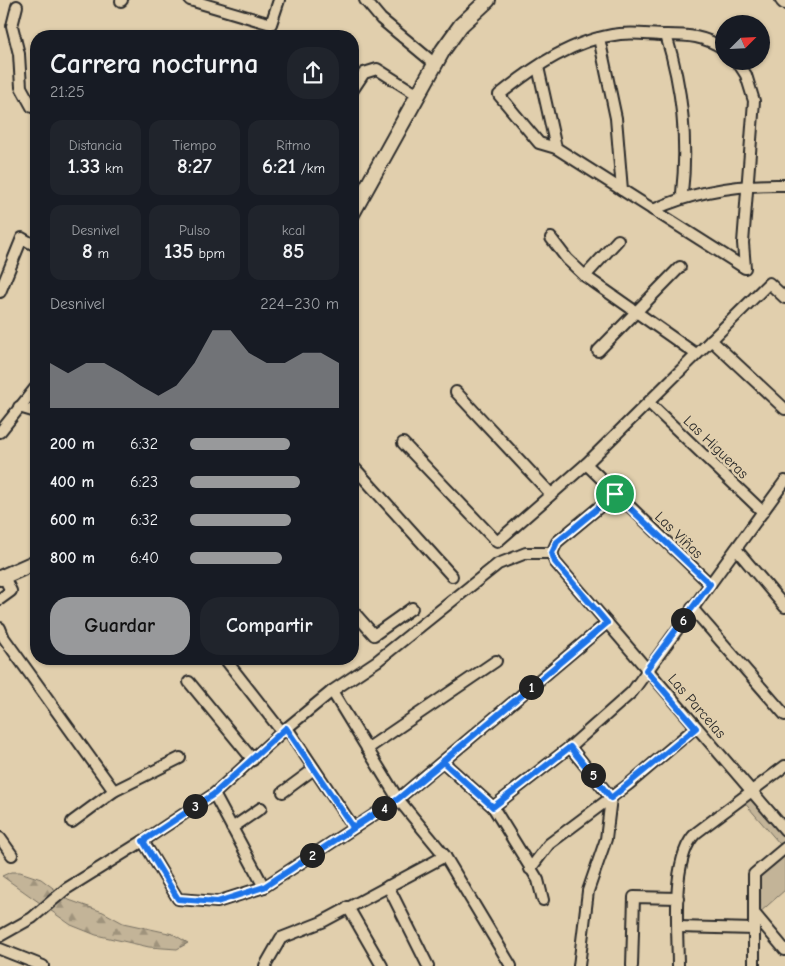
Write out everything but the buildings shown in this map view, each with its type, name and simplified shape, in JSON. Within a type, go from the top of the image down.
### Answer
[{"type":"main road","points":[[359,201],[435,64],[461,25],[488,0]]},
{"type":"main road","points":[[2,578],[30,565]]},
{"type":"street","points":[[190,0],[271,24],[279,0]]},
{"type":"street","points":[[365,0],[381,19],[435,64]]},
{"type":"street","points":[[373,0],[381,19]]},
{"type":"street","points":[[17,6],[12,26],[19,54],[21,87],[30,103]]},
{"type":"street","points":[[715,44],[694,36],[635,33],[599,38],[568,49],[538,66],[499,95],[539,143],[556,148],[745,268],[743,243],[754,101],[746,75],[742,70]]},
{"type":"street","points":[[666,35],[676,73],[683,112],[685,153],[682,194]]},
{"type":"street","points":[[599,38],[616,118],[622,190]]},
{"type":"street","points":[[538,66],[556,148]]},
{"type":"street","points":[[359,79],[364,73],[377,69],[418,94]]},
{"type":"street","points":[[653,210],[694,195],[748,186],[785,185]]},
{"type":"street","points":[[0,292],[22,238],[30,243]]},
{"type":"street","points":[[551,238],[585,276],[696,354]]},
{"type":"street","points":[[585,276],[618,240]]},
{"type":"street","points":[[598,351],[680,267]]},
{"type":"street","points":[[403,443],[498,542],[586,464],[769,283],[785,298]]},
{"type":"street","points":[[711,340],[785,409]]},
{"type":"street","points":[[456,392],[552,494]]},
{"type":"street","points":[[0,432],[30,394]]},
{"type":"street","name":"Las Higueras","points":[[649,403],[763,512]]},
{"type":"street","points":[[19,408],[30,411]]},
{"type":"street","name":"Las Viñas","points":[[586,464],[710,584]]},
{"type":"street","points":[[359,474],[452,576]]},
{"type":"street","points":[[493,807],[570,747],[632,692],[646,670],[783,487]]},
{"type":"street","points":[[0,936],[32,918],[66,889],[214,794],[254,760],[284,730],[332,691],[377,661],[498,564],[526,554],[552,553],[557,542],[615,494]]},
{"type":"street","points":[[736,549],[785,608]]},
{"type":"street","name":"Las Parcelas","points":[[552,553],[555,562],[785,830]]},
{"type":"street","points":[[0,599],[11,591],[2,578]]},
{"type":"street","points":[[359,618],[374,635],[412,608]]},
{"type":"street","points":[[692,608],[785,715]]},
{"type":"street","points":[[143,841],[178,899],[217,902],[264,887],[398,799],[607,623]]},
{"type":"street","points":[[0,628],[4,638],[114,791]]},
{"type":"street","points":[[367,750],[496,661]]},
{"type":"street","points":[[230,665],[314,769],[353,827]]},
{"type":"street","points":[[189,682],[254,760]]},
{"type":"street","points":[[332,691],[398,799],[446,856],[511,966]]},
{"type":"street","points":[[530,869],[549,844],[611,798],[696,728]]},
{"type":"street","points":[[570,747],[611,798],[606,839],[588,891],[579,966]]},
{"type":"street","points":[[72,822],[114,791],[180,758]]},
{"type":"street","points":[[443,762],[493,807],[538,880],[543,900]]},
{"type":"street","points":[[678,966],[678,898],[682,857],[688,841],[750,790],[785,766]]},
{"type":"street","points":[[283,792],[314,769]]},
{"type":"street","points":[[214,794],[264,887]]},
{"type":"street","points":[[232,828],[261,808]]},
{"type":"street","points":[[0,838],[12,855]]},
{"type":"street","points":[[754,966],[754,874],[785,848]]},
{"type":"street","points":[[266,966],[281,938],[322,922],[446,856]]},
{"type":"street","points":[[388,886],[428,966]]},
{"type":"street","points":[[632,966],[634,898],[678,898]]},
{"type":"street","points":[[348,907],[378,965]]},
{"type":"street","points":[[754,913],[785,950]]},
{"type":"street","points":[[678,927],[754,929]]},
{"type":"street","points":[[0,949],[43,966]]},
{"type":"green space","points":[[750,795],[785,836],[785,850],[743,801]]},
{"type":"green space","points":[[785,851],[785,890],[758,914],[757,875]]},
{"type":"green space","points":[[11,872],[20,872],[41,879],[69,900],[103,912],[123,923],[173,934],[188,943],[177,949],[149,947],[96,935],[71,925],[2,876]]},
{"type":"route","points":[[615,494],[557,542],[552,549],[552,556],[555,562],[607,623],[398,799],[264,887],[217,902],[178,899],[143,841],[214,794],[254,760],[286,728],[353,827],[398,799],[443,762],[493,807],[570,747],[611,798],[696,728],[646,670],[710,584],[615,494]]}]
